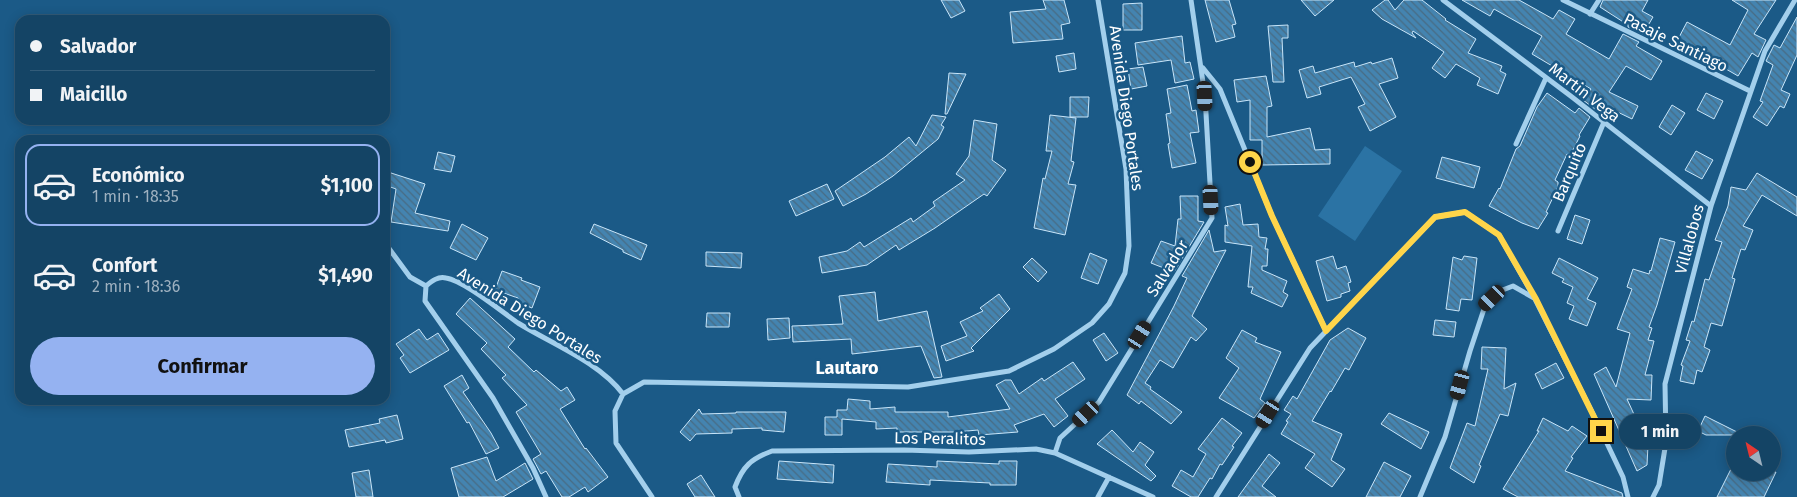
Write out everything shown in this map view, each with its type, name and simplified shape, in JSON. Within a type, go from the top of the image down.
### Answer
[{"type":"street","name":"Avenida Diego Portales","points":[[426,286],[431,281],[445,278],[466,287],[520,324],[578,357],[616,384],[623,394],[644,382],[908,387],[1009,371],[1054,349],[1092,323],[1110,304],[1125,273],[1129,246],[1126,169],[1098,0]]},
{"type":"street","name":"Salvador","points":[[1055,453],[1060,438],[1099,402],[1212,218],[1205,96],[1191,0]]},
{"type":"street","name":"Martin Vega","points":[[1443,0],[1604,122],[1710,206]]},
{"type":"street","name":"Pasaje Santiago","points":[[1563,0],[1750,91]]},
{"type":"street","points":[[1590,14],[1599,0]]},
{"type":"street","name":"Villalobos","points":[[1653,497],[1659,485],[1666,442],[1665,384],[1710,206],[1765,51],[1795,0]]},
{"type":"street","name":"Salvador","points":[[1202,66],[1220,89],[1272,216],[1326,331]]},
{"type":"street","points":[[1516,144],[1546,78]]},
{"type":"street","name":"Barquito","points":[[1558,231],[1604,122]]},
{"type":"street","points":[[1216,497],[1310,348],[1435,217],[1465,212],[1499,235],[1536,299],[1623,477],[1628,497]]},
{"type":"street","points":[[390,250],[410,277],[426,286],[425,302],[494,398],[533,468],[546,497]]},
{"type":"street","points":[[1420,497],[1446,437],[1470,351],[1485,306],[1500,291],[1513,286],[1536,299]]},
{"type":"street","points":[[623,394],[615,411],[616,443],[652,497]]},
{"type":"street","name":"Los Peralitos","points":[[739,497],[735,487],[741,472],[756,457],[772,451],[904,450],[969,452],[1036,449],[1055,453],[1153,497]]},
{"type":"street","points":[[1098,497],[1109,477]]},
{"type":"shaded area","points":[[1365,146],[1402,171],[1355,241],[1318,216]]},
{"type":"building","points":[[941,0],[959,0],[965,11],[951,18]]},
{"type":"building","points":[[1043,0],[1064,0],[1070,23],[1061,25],[1063,39],[1013,43],[1010,12],[1046,9]]},
{"type":"building","points":[[1205,0],[1229,0],[1236,24],[1232,25],[1235,37],[1216,42]]},
{"type":"building","points":[[1301,0],[1334,0],[1315,16]]},
{"type":"building","points":[[1385,0],[1388,0],[1395,10],[1404,0],[1422,0],[1445,20],[1476,39],[1468,53],[1502,66],[1500,71],[1506,74],[1498,94],[1477,85],[1480,78],[1456,64],[1445,78],[1432,68],[1444,52],[1413,31],[1412,33],[1416,38],[1382,19],[1372,10]]},
{"type":"building","points":[[1462,0],[1519,0],[1553,19],[1559,10],[1575,19],[1566,34],[1609,59],[1623,34],[1639,42],[1636,46],[1662,61],[1651,80],[1626,66],[1609,92],[1638,106],[1632,119],[1599,103],[1595,109],[1583,100],[1591,89],[1532,54],[1542,36],[1494,9],[1490,16]]},
{"type":"building","points":[[1603,0],[1648,0],[1642,11],[1653,17],[1643,34],[1628,27],[1628,25],[1600,7]]},
{"type":"building","points":[[1732,0],[1776,0],[1754,34],[1766,40],[1758,57],[1752,53],[1738,76],[1697,52],[1676,43],[1687,22],[1730,45],[1748,10]]},
{"type":"building","points":[[1142,3],[1142,30],[1123,30],[1123,4]]},
{"type":"building","points":[[1797,17],[1797,55],[1781,90],[1790,94],[1784,108],[1780,106],[1767,126],[1753,117],[1763,102],[1760,101],[1773,65],[1766,61],[1774,45],[1780,48]]},
{"type":"building","points":[[1288,25],[1288,38],[1282,38],[1284,82],[1273,82],[1268,26]]},
{"type":"building","points":[[1182,36],[1185,63],[1190,62],[1194,79],[1175,83],[1171,60],[1138,65],[1135,43]]},
{"type":"building","points":[[1074,53],[1076,69],[1059,72],[1056,56]]},
{"type":"building","points":[[1392,58],[1398,78],[1379,84],[1396,117],[1370,131],[1358,107],[1365,104],[1351,77],[1319,87],[1321,94],[1307,98],[1299,70],[1313,66],[1315,73],[1354,62],[1355,67]]},
{"type":"building","points":[[1143,67],[1147,86],[1131,89],[1128,69]]},
{"type":"building","points":[[949,73],[966,74],[947,114],[945,114]]},
{"type":"building","points":[[1266,76],[1272,106],[1267,107],[1267,137],[1310,128],[1315,150],[1330,149],[1330,164],[1262,165],[1262,140],[1250,140],[1250,100],[1237,102],[1234,80]]},
{"type":"building","points":[[1187,85],[1192,111],[1196,110],[1199,132],[1190,133],[1196,163],[1172,168],[1166,114],[1171,113],[1167,89]]},
{"type":"building","points":[[1547,93],[1575,113],[1579,108],[1590,117],[1579,135],[1570,156],[1567,154],[1555,180],[1558,182],[1558,187],[1546,212],[1548,213],[1538,229],[1489,206],[1500,189],[1516,149],[1520,146],[1537,107]]},
{"type":"building","points":[[1706,93],[1723,101],[1714,119],[1697,110]]},
{"type":"building","points":[[1070,97],[1089,97],[1088,117],[1070,117]]},
{"type":"building","points":[[1672,105],[1685,113],[1671,135],[1659,127]]},
{"type":"building","points":[[932,115],[946,117],[941,125],[944,127],[938,139],[893,176],[866,194],[843,206],[835,191],[885,157],[909,137],[916,146]]},
{"type":"building","points":[[1050,115],[1076,118],[1071,161],[1074,162],[1068,184],[1076,185],[1065,235],[1034,228],[1043,178],[1045,179],[1052,151],[1046,151]]},
{"type":"building","points":[[974,120],[997,124],[992,160],[1006,170],[987,196],[984,194],[899,250],[896,245],[867,265],[822,273],[819,257],[847,251],[860,242],[864,247],[911,218],[913,222],[935,206],[933,202],[965,180],[956,174],[969,156]]},
{"type":"building","points":[[1696,151],[1713,160],[1702,179],[1685,170]]},
{"type":"building","points":[[438,152],[455,156],[451,172],[434,169]]},
{"type":"building","points":[[1442,157],[1480,167],[1474,188],[1436,178]]},
{"type":"building","points":[[390,173],[425,184],[415,213],[450,221],[448,231],[391,222],[396,189],[390,187]]},
{"type":"building","points":[[1757,173],[1797,197],[1797,216],[1762,195],[1743,226],[1753,230],[1745,250],[1741,249],[1732,278],[1735,279],[1722,326],[1711,323],[1704,347],[1710,350],[1702,372],[1697,370],[1694,384],[1680,381],[1683,366],[1681,365],[1690,341],[1686,340],[1692,321],[1694,322],[1705,279],[1709,280],[1722,242],[1715,240],[1728,206],[1731,187],[1746,190]]},
{"type":"building","points":[[827,184],[834,199],[796,216],[789,201]]},
{"type":"building","points":[[1180,196],[1198,196],[1198,221],[1204,222],[1174,272],[1151,263],[1161,241],[1175,246],[1178,219],[1181,219]]},
{"type":"building","points":[[1240,204],[1243,225],[1258,224],[1259,237],[1267,238],[1265,249],[1268,249],[1267,266],[1262,266],[1262,270],[1287,281],[1283,292],[1288,295],[1282,307],[1251,293],[1253,287],[1248,287],[1252,246],[1225,242],[1225,225],[1228,226],[1225,207]]},
{"type":"building","points":[[1575,215],[1590,220],[1582,244],[1567,239]]},
{"type":"building","points":[[462,224],[488,238],[476,260],[450,248]]},
{"type":"building","points":[[594,224],[647,245],[641,260],[590,233]]},
{"type":"building","points":[[1209,230],[1214,252],[1226,250],[1192,316],[1207,329],[1196,341],[1191,337],[1173,368],[1160,360],[1145,383],[1151,387],[1150,389],[1182,412],[1171,424],[1141,401],[1139,404],[1127,395],[1187,278],[1182,276]]},
{"type":"building","points":[[1660,238],[1675,242],[1649,327],[1652,328],[1648,340],[1654,341],[1645,375],[1652,375],[1651,400],[1627,399],[1648,445],[1647,465],[1637,471],[1594,374],[1606,367],[1616,387],[1630,333],[1617,329],[1632,289],[1627,287],[1633,269],[1649,274]]},
{"type":"building","points":[[706,252],[742,253],[741,268],[706,266]]},
{"type":"building","points":[[1090,253],[1107,260],[1098,284],[1081,278]]},
{"type":"building","points":[[1333,256],[1337,269],[1346,266],[1351,282],[1348,283],[1350,291],[1341,294],[1341,297],[1327,301],[1316,261]]},
{"type":"building","points":[[1464,256],[1477,258],[1472,300],[1461,299],[1459,311],[1446,309],[1453,257],[1462,260]]},
{"type":"building","points":[[1032,258],[1047,272],[1038,282],[1023,267]]},
{"type":"building","points":[[1559,258],[1598,278],[1587,299],[1596,303],[1587,326],[1569,319],[1574,306],[1567,303],[1573,287],[1562,282],[1564,279],[1552,273]]},
{"type":"building","points":[[502,271],[540,287],[532,308],[517,302],[518,298],[495,290]]},
{"type":"building","points":[[875,292],[878,321],[927,311],[942,377],[934,378],[921,346],[852,354],[851,339],[793,342],[792,326],[843,324],[839,296]]},
{"type":"building","points":[[999,294],[1010,309],[971,348],[974,351],[946,361],[941,346],[967,336],[960,322],[983,311],[980,308]]},
{"type":"building","points":[[470,298],[515,339],[508,347],[534,372],[536,370],[561,391],[567,387],[575,400],[560,409],[585,449],[608,477],[588,492],[585,487],[569,497],[562,497],[546,471],[541,474],[533,459],[541,454],[516,412],[527,405],[502,378],[506,375],[481,349],[487,343],[456,314]]},
{"type":"building","points":[[707,313],[730,313],[729,327],[706,327]]},
{"type":"building","points":[[789,318],[790,338],[768,340],[767,319]]},
{"type":"building","points":[[1435,320],[1456,322],[1454,337],[1433,335]]},
{"type":"building","points":[[1348,328],[1366,338],[1349,370],[1345,368],[1312,421],[1342,434],[1331,460],[1345,469],[1332,487],[1305,468],[1315,454],[1281,434],[1291,414],[1284,410],[1293,396],[1297,399],[1330,340]]},
{"type":"building","points":[[419,329],[427,340],[438,333],[449,350],[410,373],[400,358],[404,355],[396,344]]},
{"type":"building","points":[[1242,330],[1257,338],[1255,342],[1281,352],[1260,399],[1265,403],[1254,418],[1219,398],[1239,368],[1226,358]]},
{"type":"building","points":[[1104,333],[1118,353],[1106,361],[1093,340]]},
{"type":"building","points":[[1482,347],[1506,348],[1504,389],[1516,383],[1508,416],[1500,414],[1479,465],[1481,466],[1474,483],[1450,468],[1467,423],[1475,426],[1488,369],[1481,369]]},
{"type":"building","points":[[1073,362],[1085,379],[1055,399],[1068,416],[1054,427],[1044,414],[1014,425],[1018,432],[979,435],[978,430],[897,432],[897,428],[876,429],[876,422],[842,419],[842,435],[825,435],[825,417],[837,417],[837,410],[847,410],[848,399],[870,401],[870,409],[895,407],[895,412],[948,412],[948,417],[1010,409],[996,385],[1005,380],[1011,380],[1019,394],[1042,378],[1044,381]]},
{"type":"building","points":[[1556,363],[1564,378],[1542,389],[1535,374]]},
{"type":"building","points":[[462,375],[469,388],[463,392],[499,448],[486,454],[469,422],[467,423],[444,386]]},
{"type":"building","points":[[699,409],[702,414],[786,412],[784,432],[762,430],[762,428],[732,429],[732,433],[696,434],[690,441],[680,432]]},
{"type":"building","points":[[1389,413],[1429,432],[1421,449],[1381,424]]},
{"type":"building","points":[[397,415],[403,439],[386,443],[385,440],[349,447],[345,430],[380,423],[379,419]]},
{"type":"building","points":[[1705,416],[1726,426],[1726,435],[1706,435],[1698,431]]},
{"type":"building","points":[[1222,418],[1242,433],[1232,446],[1234,447],[1222,465],[1220,464],[1212,479],[1210,478],[1198,497],[1191,497],[1172,486],[1181,470],[1193,477],[1206,454],[1198,449]]},
{"type":"building","points":[[1543,418],[1568,431],[1572,426],[1587,436],[1571,457],[1573,458],[1565,471],[1622,493],[1623,497],[1518,497],[1503,489],[1539,431],[1537,431]]},
{"type":"building","points":[[1112,430],[1133,452],[1140,442],[1154,452],[1145,465],[1156,476],[1151,481],[1097,444]]},
{"type":"building","points":[[1269,454],[1280,463],[1262,486],[1276,497],[1238,497]]},
{"type":"building","points":[[487,457],[496,481],[525,463],[533,479],[503,497],[459,497],[451,468]]},
{"type":"building","points":[[779,461],[834,465],[833,483],[777,479]]},
{"type":"building","points":[[937,461],[999,464],[999,461],[1017,461],[1016,485],[990,485],[990,483],[930,480],[930,485],[886,482],[888,464],[937,467]]},
{"type":"building","points":[[1384,462],[1411,476],[1400,497],[1366,497]]},
{"type":"building","points":[[369,470],[373,497],[356,497],[352,473]]},
{"type":"building","points":[[701,475],[715,497],[695,497],[687,484]]},
{"type":"building","points":[[1726,479],[1726,481],[1772,481],[1764,497],[1717,497]]},
{"type":"district","name":"Lautaro","points":[[847,368]]},
{"type":"route","points":[[1250,162],[1272,216],[1326,331],[1435,217],[1465,212],[1499,235],[1536,299],[1601,431]]}]
